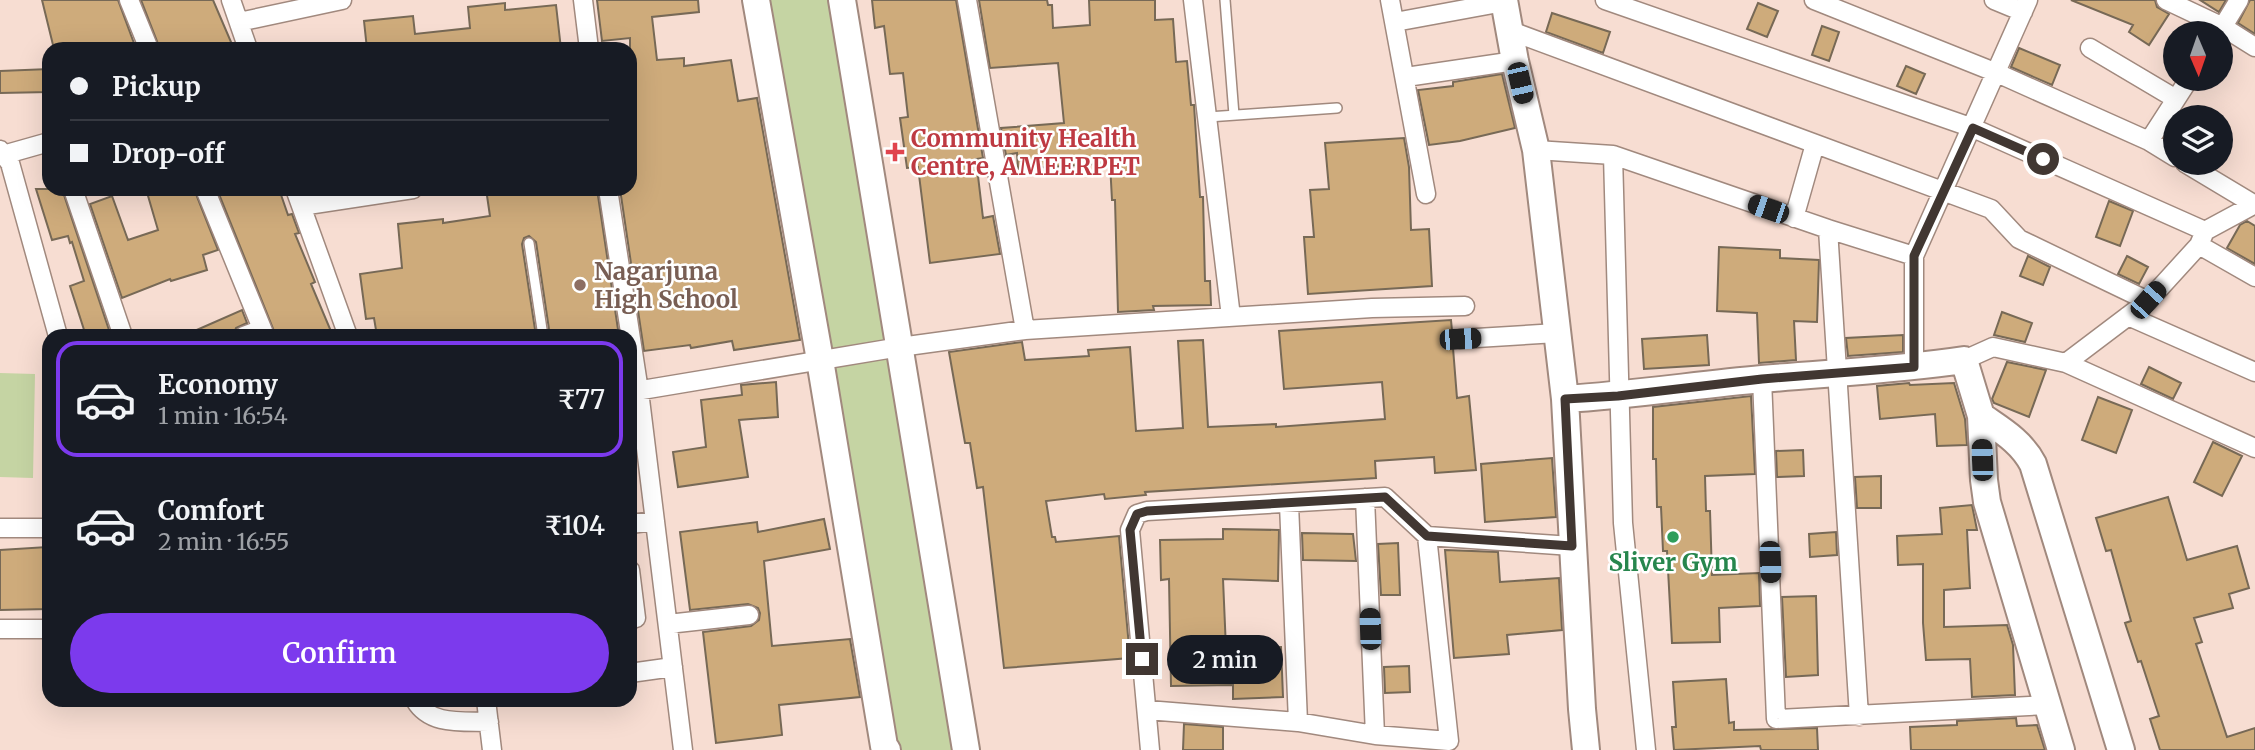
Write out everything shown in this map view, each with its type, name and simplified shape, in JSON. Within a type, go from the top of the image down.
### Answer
[{"type":"street","points":[[129,0],[146,42]]},
{"type":"street","points":[[231,0],[246,42]]},
{"type":"street","points":[[239,22],[313,2],[341,0]]},
{"type":"street","points":[[583,0],[588,42]]},
{"type":"street","points":[[756,0],[820,360],[884,746],[887,750]]},
{"type":"street","points":[[842,0],[966,750]]},
{"type":"street","points":[[967,0],[1025,330]]},
{"type":"street","points":[[1193,0],[1231,317]]},
{"type":"street","points":[[1391,0],[1426,194]]},
{"type":"street","points":[[1605,0],[1973,128],[2202,238],[2255,277]]},
{"type":"street","points":[[1814,0],[1997,73],[2163,150]]},
{"type":"street","points":[[1914,367],[1914,256],[2025,6],[1994,0]]},
{"type":"street","points":[[2166,0],[2204,21]]},
{"type":"street","points":[[2226,21],[2239,0]]},
{"type":"street","points":[[1395,22],[1504,1],[1536,150],[1558,333],[1565,399],[1586,750]]},
{"type":"street","points":[[1511,32],[1991,209],[2019,239],[2148,300]]},
{"type":"street","points":[[2233,36],[2255,47]]},
{"type":"street","points":[[2090,48],[2176,99]]},
{"type":"street","points":[[1406,77],[1515,61]]},
{"type":"street","points":[[2149,141],[2181,91]]},
{"type":"street","points":[[42,143],[2,152],[10,163],[56,329]]},
{"type":"street","points":[[1794,218],[1815,144]]},
{"type":"street","points":[[1536,150],[1613,155],[1794,218],[1914,256]]},
{"type":"street","points":[[1613,155],[1623,523],[1646,750]]},
{"type":"street","points":[[2066,363],[2148,300],[2202,238],[2254,204],[2205,175]]},
{"type":"street","points":[[75,196],[121,329]]},
{"type":"street","points":[[208,196],[262,329]]},
{"type":"street","points":[[324,196],[298,198],[345,329]]},
{"type":"street","points":[[609,196],[626,329]]},
{"type":"street","points":[[1828,229],[1859,716]]},
{"type":"street","points":[[637,391],[900,347],[1025,330],[1372,308],[1465,306]]},
{"type":"street","points":[[2128,316],[2255,372]]},
{"type":"street","points":[[1460,339],[1558,333]]},
{"type":"street","points":[[1565,399],[1914,367],[1964,360],[1993,347],[2066,363],[2255,448]]},
{"type":"street","points":[[1964,360],[1981,416],[1987,502],[2061,750]]},
{"type":"street","points":[[1762,379],[1776,719],[2047,705]]},
{"type":"street","points":[[637,411],[655,522],[683,750]]},
{"type":"street","points":[[1981,416],[2026,450],[2033,464],[2121,750]]},
{"type":"street","points":[[1150,750],[1130,530],[1137,514],[1147,511],[1385,497],[1427,536],[1572,546]]},
{"type":"street","points":[[1365,498],[1375,735]]},
{"type":"street","points":[[1289,504],[1298,722]]},
{"type":"street","points":[[637,523],[655,522]]},
{"type":"street","points":[[0,528],[42,528]]},
{"type":"street","points":[[1147,710],[1298,722],[1375,735],[1449,741],[1427,536]]},
{"type":"street","points":[[637,618],[749,615]]},
{"type":"street","points":[[0,629],[42,629]]},
{"type":"street","points":[[637,672],[673,667]]},
{"type":"street","points":[[420,707],[425,714],[441,720],[489,722]]},
{"type":"street","points":[[486,707],[492,750]]},
{"type":"lane","points":[[1225,0],[1234,116]]},
{"type":"lane","points":[[1208,117],[1337,108]]},
{"type":"lane","points":[[529,243],[542,329]]},
{"type":"green space","points":[[756,0],[842,0],[966,750],[887,750]]},
{"type":"green space","points":[[0,373],[35,374],[33,478],[0,477]]},
{"type":"building","points":[[42,0],[118,0],[134,42],[52,42]]},
{"type":"building","points":[[141,0],[213,0],[231,42],[157,42]]},
{"type":"building","points":[[597,0],[698,0],[699,12],[652,17],[657,60],[684,58],[684,66],[731,60],[738,101],[757,98],[800,340],[734,350],[732,341],[691,348],[690,345],[644,351],[621,196],[637,196],[637,42],[630,42],[630,38],[602,41]]},
{"type":"building","points":[[872,0],[956,0],[983,158],[976,159],[983,218],[993,216],[1000,254],[930,263],[918,167],[907,168],[900,118],[908,117],[903,73],[890,74],[884,26],[875,28]]},
{"type":"building","points":[[979,0],[1047,0],[1048,5],[1052,5],[1053,28],[1090,25],[1089,0],[1155,0],[1155,20],[1173,19],[1176,62],[1187,61],[1191,105],[1194,105],[1200,197],[1203,197],[1205,281],[1210,281],[1211,305],[1153,306],[1154,310],[1118,312],[1115,200],[1112,200],[1110,163],[1018,169],[1017,153],[1006,155],[1001,128],[1064,123],[1058,63],[990,68]]},
{"type":"building","points":[[2071,0],[2155,0],[2157,7],[2169,14],[2149,45],[2129,32],[2133,25]]},
{"type":"building","points":[[2200,0],[2226,0],[2219,12]]},
{"type":"building","points":[[2250,0],[2255,0],[2255,34],[2238,23]]},
{"type":"building","points":[[505,3],[505,10],[556,5],[560,42],[366,42],[364,21],[413,16],[415,34],[470,28],[468,7]]},
{"type":"building","points":[[1758,3],[1778,11],[1767,37],[1747,29]]},
{"type":"building","points":[[1552,13],[1610,32],[1603,53],[1546,32]]},
{"type":"building","points":[[1822,26],[1839,32],[1829,61],[1812,55]]},
{"type":"building","points":[[2019,48],[2060,65],[2052,85],[2011,67]]},
{"type":"building","points":[[1906,66],[1925,74],[1916,94],[1897,86]]},
{"type":"building","points":[[42,69],[42,92],[0,93],[0,71]]},
{"type":"building","points":[[1502,74],[1515,128],[1429,145],[1418,90],[1453,86],[1453,82]]},
{"type":"building","points":[[1404,138],[1409,167],[1411,230],[1429,229],[1432,286],[1308,294],[1304,237],[1314,237],[1310,190],[1329,189],[1325,143]]},
{"type":"building","points":[[36,189],[42,189],[42,196],[64,196],[109,329],[84,329],[70,286],[84,281],[72,242],[70,243],[68,236],[52,240]]},
{"type":"building","points":[[112,196],[128,240],[158,230],[148,196],[197,196],[218,250],[203,255],[207,270],[171,281],[170,279],[122,298],[90,204]]},
{"type":"building","points":[[220,196],[281,196],[288,215],[292,214],[299,233],[295,234],[315,282],[311,284],[330,329],[273,329]]},
{"type":"building","points":[[487,196],[598,196],[618,329],[549,329],[536,242],[529,236],[524,238],[522,244],[535,329],[376,329],[374,318],[366,319],[360,274],[402,268],[398,224],[443,219],[443,223],[490,216]]},
{"type":"building","points":[[2109,201],[2133,211],[2120,246],[2096,237]]},
{"type":"building","points":[[2247,221],[2255,226],[2255,264],[2227,248],[2240,225]]},
{"type":"building","points":[[1719,247],[1780,250],[1780,258],[1819,260],[1817,322],[1794,321],[1796,360],[1759,363],[1757,313],[1717,311]]},
{"type":"building","points":[[2028,256],[2050,267],[2043,285],[2020,276]]},
{"type":"building","points":[[2127,256],[2148,267],[2139,284],[2118,274]]},
{"type":"building","points":[[242,310],[247,323],[236,329],[199,329]]},
{"type":"building","points":[[2002,312],[2032,323],[2025,342],[1994,335]]},
{"type":"building","points":[[1451,320],[1449,340],[1453,348],[1457,398],[1469,396],[1476,470],[1435,473],[1434,457],[1375,461],[1376,478],[1145,492],[1146,495],[1105,499],[1104,494],[1046,501],[1052,537],[1055,537],[1056,542],[1119,536],[1130,658],[1004,668],[983,487],[977,488],[970,443],[965,443],[949,352],[1022,342],[1025,360],[1089,356],[1088,350],[1130,347],[1136,431],[1183,428],[1178,341],[1203,340],[1208,427],[1276,424],[1276,427],[1385,419],[1382,382],[1284,389],[1279,331]]},
{"type":"building","points":[[1707,335],[1709,365],[1644,369],[1642,339]]},
{"type":"building","points":[[1903,335],[1903,352],[1848,356],[1846,338]]},
{"type":"building","points":[[2007,362],[2046,370],[2029,417],[1994,403],[1992,399]]},
{"type":"building","points":[[2149,367],[2181,383],[2173,399],[2141,384]]},
{"type":"building","points":[[776,382],[778,417],[739,420],[748,477],[678,487],[673,452],[706,447],[701,400],[742,395],[741,385]]},
{"type":"building","points":[[1954,383],[1965,419],[1967,445],[1937,446],[1935,414],[1880,419],[1877,386]]},
{"type":"building","points":[[1751,396],[1755,474],[1705,476],[1706,511],[1710,511],[1712,575],[1759,573],[1760,606],[1719,608],[1720,642],[1672,643],[1667,551],[1663,551],[1661,507],[1657,507],[1656,459],[1653,459],[1653,407]]},
{"type":"building","points":[[2098,397],[2132,410],[2116,453],[2082,440]]},
{"type":"building","points":[[2213,442],[2242,456],[2222,496],[2194,482]]},
{"type":"building","points":[[1803,450],[1804,476],[1777,477],[1776,451]]},
{"type":"building","points":[[1552,458],[1556,517],[1485,522],[1481,464]]},
{"type":"building","points":[[1881,476],[1881,508],[1857,508],[1855,477]]},
{"type":"building","points":[[2168,497],[2187,560],[2237,546],[2249,588],[2229,594],[2233,608],[2194,618],[2202,642],[2196,644],[2227,737],[2255,728],[2255,750],[2160,750],[2150,719],[2159,716],[2125,623],[2131,621],[2111,550],[2106,551],[2096,518]]},
{"type":"building","points":[[1972,505],[1977,530],[1967,530],[1970,588],[1944,590],[1944,627],[2007,625],[2013,645],[2015,695],[1972,697],[1970,659],[1926,660],[1923,564],[1898,565],[1897,536],[1942,534],[1940,508]]},
{"type":"building","points":[[824,519],[830,549],[764,561],[772,646],[850,639],[860,697],[779,705],[782,735],[716,743],[703,632],[751,626],[759,620],[760,613],[758,608],[748,604],[690,610],[680,532],[757,522],[758,532]]},
{"type":"building","points":[[1223,529],[1279,530],[1278,581],[1223,579],[1226,649],[1281,647],[1283,697],[1233,699],[1233,685],[1171,686],[1169,579],[1161,580],[1160,540],[1223,539]]},
{"type":"building","points":[[1836,532],[1837,555],[1810,557],[1809,534]]},
{"type":"building","points":[[1302,533],[1353,534],[1356,561],[1303,560]]},
{"type":"building","points":[[1398,543],[1400,595],[1381,595],[1378,544]]},
{"type":"building","points":[[42,547],[42,609],[0,610],[0,550]]},
{"type":"building","points":[[1445,550],[1498,552],[1500,582],[1559,578],[1562,630],[1507,635],[1509,654],[1454,658]]},
{"type":"building","points":[[1816,596],[1818,675],[1786,677],[1782,597]]},
{"type":"building","points":[[1409,666],[1410,692],[1385,693],[1384,667]]},
{"type":"building","points":[[1726,679],[1729,723],[1734,722],[1734,730],[1817,728],[1818,750],[1761,750],[1760,746],[1674,750],[1672,727],[1676,727],[1673,682]]},
{"type":"building","points":[[2016,718],[2017,726],[2037,725],[2045,750],[1911,750],[1910,727]]},
{"type":"building","points":[[1184,724],[1223,727],[1223,750],[1183,750]]},
{"type":"place","name":"Community Health Centre, AMEERPET","points":[[895,152]]},
{"type":"place","name":"Nagarjuna High School","points":[[580,285]]},
{"type":"place","name":"Sliver Gym","points":[[1673,537]]},
{"type":"route","points":[[1142,659],[1130,530],[1137,514],[1147,511],[1385,497],[1427,536],[1572,546],[1565,399],[1914,367],[1914,256],[1973,128],[2043,159]]}]
